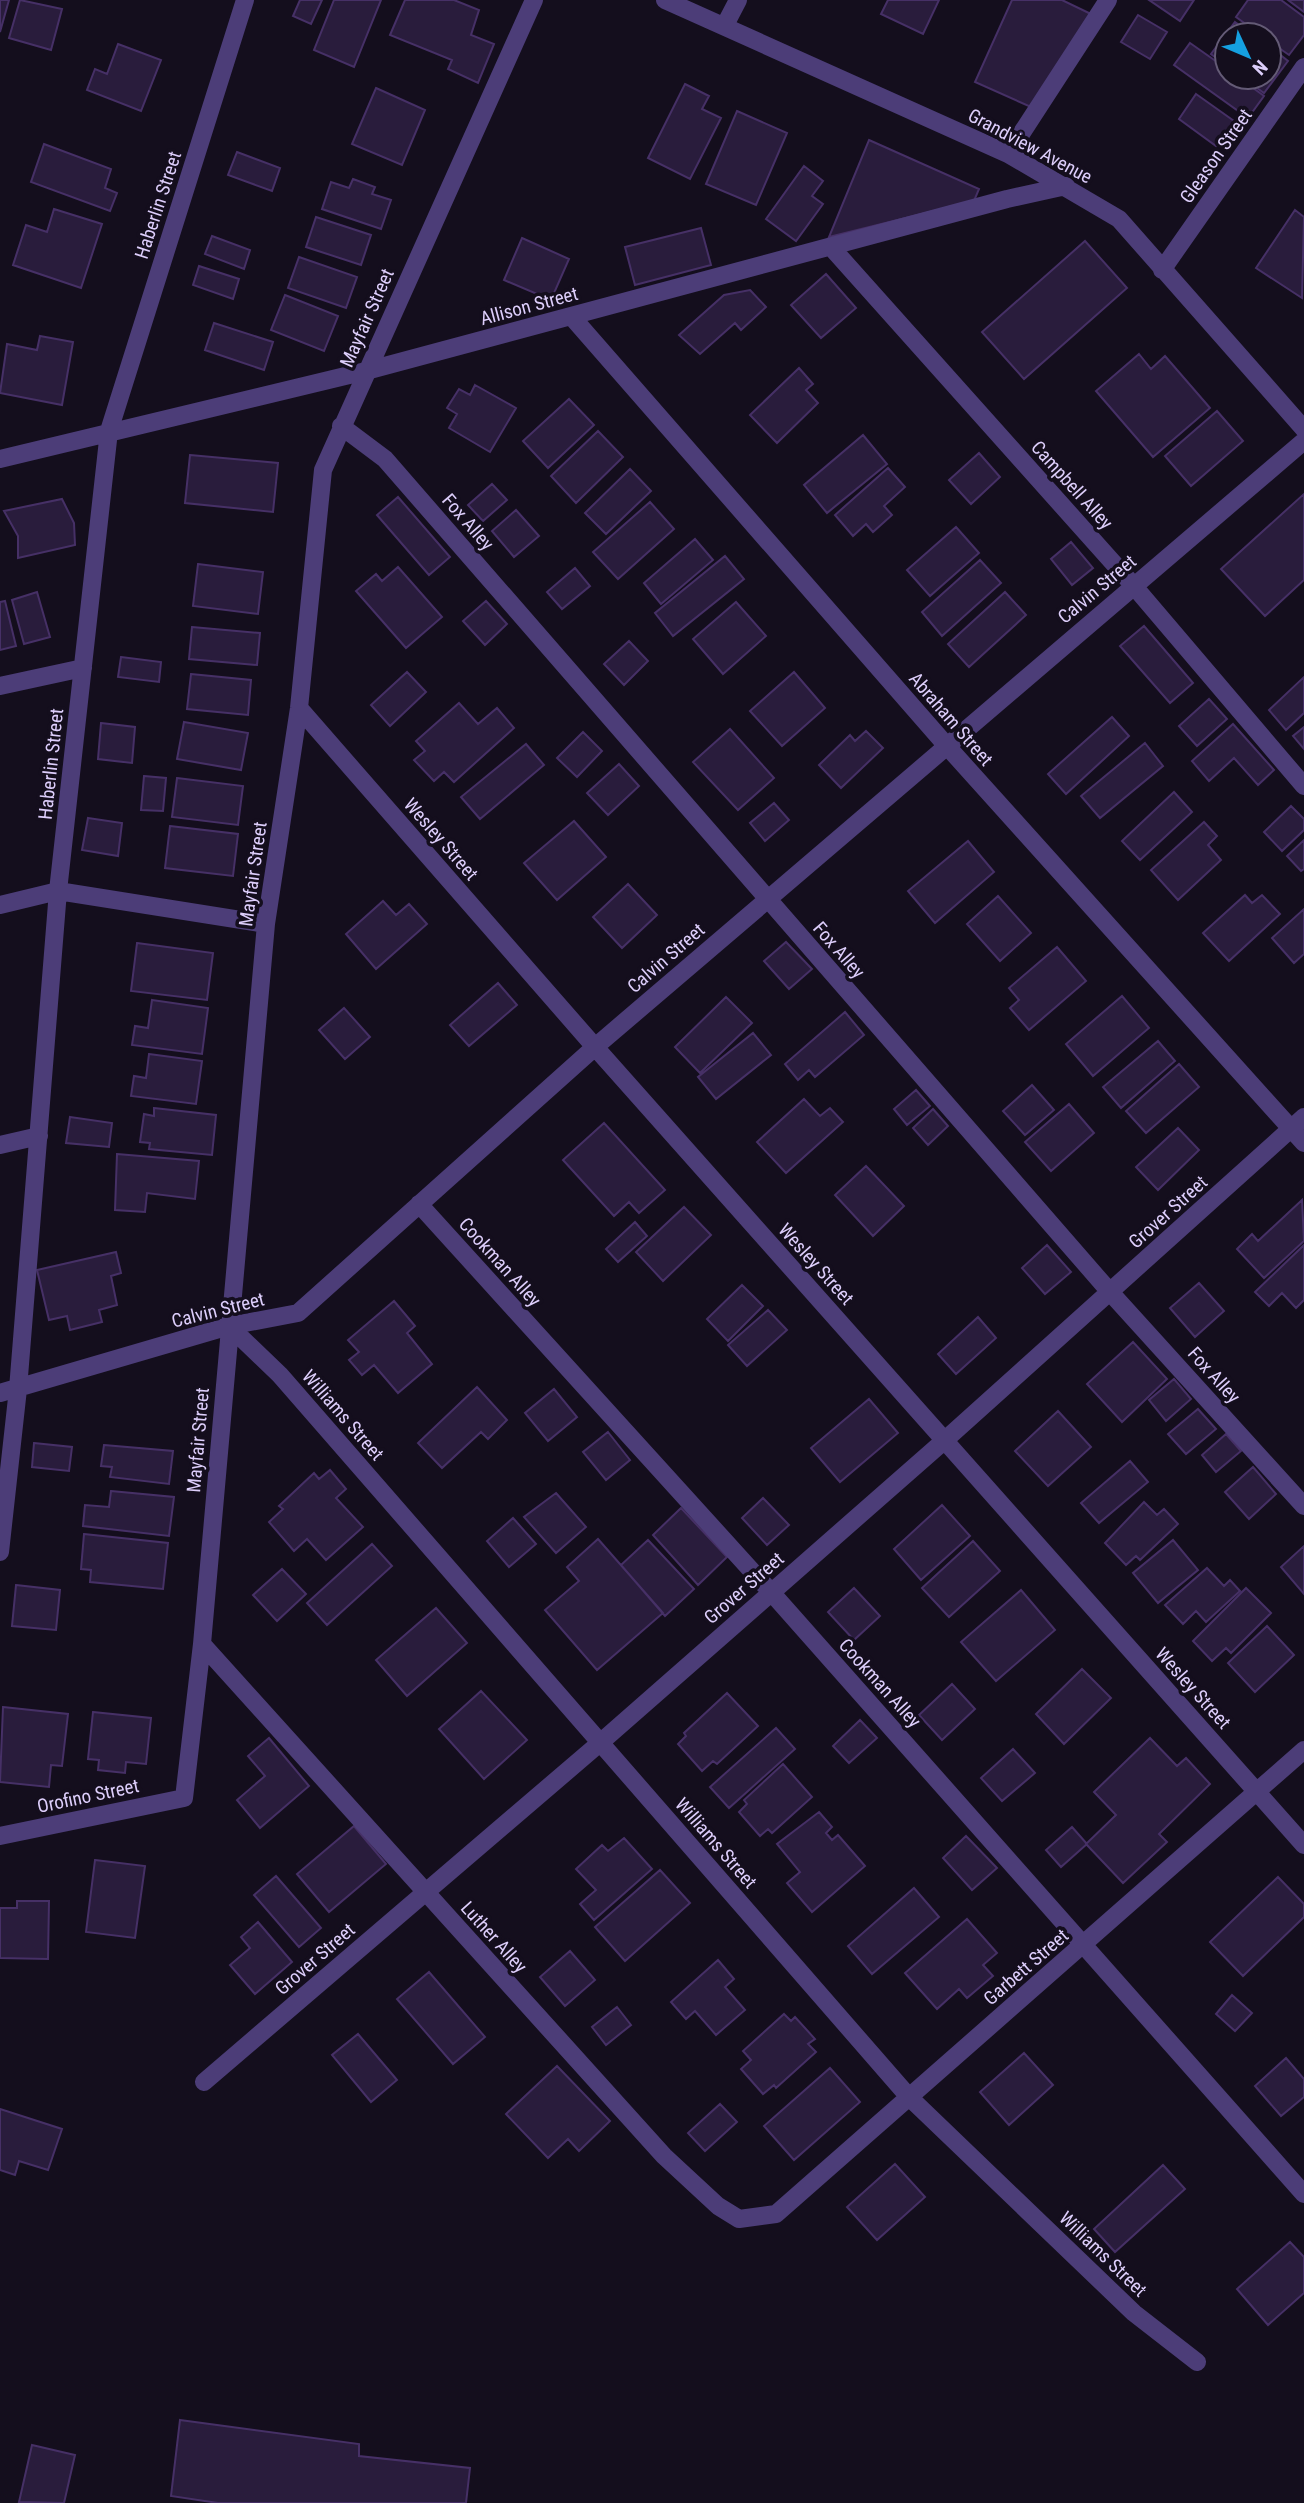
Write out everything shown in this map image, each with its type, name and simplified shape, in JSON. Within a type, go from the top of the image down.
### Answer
[{"type":"street","name":"Haberlin Street","points":[[0,1552],[18,1389],[58,891],[109,431],[245,0]]},
{"type":"street","name":"Mayfair Street","points":[[184,1798],[202,1644],[266,924],[299,708],[323,470],[534,0]]},
{"type":"street","name":"Grandview Avenue","points":[[665,0],[1008,154],[1119,219],[1304,429]]},
{"type":"street","points":[[725,25],[738,0]]},
{"type":"street","points":[[1008,154],[1108,0]]},
{"type":"street","name":"Gleason Street","points":[[1162,270],[1304,67]]},
{"type":"street","name":"Allison Street","points":[[0,458],[366,371],[1066,186]]},
{"type":"street","name":"Campbell Alley","points":[[831,247],[1133,585],[1304,786]]},
{"type":"street","name":"Abraham Street","points":[[572,317],[946,745],[1297,1123],[1304,1143]]},
{"type":"street","name":"Fox Alley","points":[[341,425],[385,459],[1110,1292],[1304,1506]]},
{"type":"street","name":"Calvin Street","points":[[0,1393],[229,1326],[298,1313],[595,1047],[1133,585],[1304,442]]},
{"type":"street","points":[[0,686],[83,668]]},
{"type":"street","name":"Wesley Street","points":[[299,708],[595,1047],[1304,1845]]},
{"type":"street","points":[[0,905],[58,891],[266,924]]},
{"type":"street","name":"Grover Street","points":[[204,2082],[601,1741],[945,1440],[1297,1123]]},
{"type":"street","points":[[0,1145],[39,1136]]},
{"type":"street","name":"Cookman Alley","points":[[419,1205],[771,1592],[1304,2194]]},
{"type":"street","name":"Williams Street","points":[[229,1326],[289,1385],[909,2097],[1134,2313],[1197,2361]]},
{"type":"street","name":"Luther Alley","points":[[202,1644],[664,2156],[718,2206],[739,2219],[776,2214]]},
{"type":"street","name":"Garbett Street","points":[[776,2214],[1304,1750]]},
{"type":"street","name":"Orofino Street","points":[[0,1836],[184,1798]]},
{"type":"building","points":[[0,0],[9,0],[0,32]]},
{"type":"building","points":[[20,0],[62,9],[51,50],[9,38]]},
{"type":"building","points":[[300,0],[322,0],[311,24],[293,16]]},
{"type":"building","points":[[334,0],[381,0],[354,67],[314,50]]},
{"type":"building","points":[[405,0],[454,0],[479,10],[471,35],[494,44],[478,83],[448,69],[452,60],[390,35]]},
{"type":"building","points":[[888,0],[939,0],[923,34],[881,14]]},
{"type":"building","points":[[1012,0],[1062,0],[1093,15],[1031,107],[975,82]]},
{"type":"building","points":[[1149,0],[1194,0],[1180,21]]},
{"type":"building","points":[[1248,0],[1281,0],[1304,17],[1304,35],[1289,55],[1283,51],[1283,21],[1242,21],[1236,17]]},
{"type":"building","points":[[1288,0],[1304,0],[1304,12]]},
{"type":"building","points":[[1138,15],[1167,32],[1150,59],[1121,42]]},
{"type":"building","points":[[1190,43],[1213,59],[1213,91],[1257,91],[1264,96],[1248,118],[1174,65]]},
{"type":"building","points":[[118,44],[161,60],[141,111],[87,90],[95,69],[107,74]]},
{"type":"building","points":[[685,84],[709,96],[702,109],[721,118],[690,179],[648,158]]},
{"type":"building","points":[[376,88],[425,110],[402,165],[352,144]]},
{"type":"building","points":[[1196,94],[1234,121],[1216,146],[1179,119]]},
{"type":"building","points":[[737,111],[787,133],[756,205],[706,184]]},
{"type":"building","points":[[869,140],[979,189],[974,201],[829,237]]},
{"type":"building","points":[[44,144],[111,169],[105,188],[117,193],[110,211],[31,182]]},
{"type":"building","points":[[237,152],[280,168],[272,191],[228,175]]},
{"type":"building","points":[[804,166],[823,181],[812,196],[823,204],[796,241],[766,219]]},
{"type":"building","points":[[353,179],[375,187],[372,194],[391,200],[381,229],[322,209],[331,182],[349,188]]},
{"type":"building","points":[[54,209],[102,224],[81,288],[13,265],[26,225],[47,232]]},
{"type":"building","points":[[1295,210],[1304,217],[1302,298],[1256,268]]},
{"type":"building","points":[[316,217],[371,235],[361,265],[306,247]]},
{"type":"building","points":[[701,228],[711,265],[635,285],[625,247]]},
{"type":"building","points":[[212,236],[250,250],[244,269],[205,254]]},
{"type":"building","points":[[522,238],[569,259],[551,300],[504,280]]},
{"type":"building","points":[[1085,241],[1127,288],[1024,379],[982,332]]},
{"type":"building","points":[[299,257],[357,277],[346,308],[288,288]]},
{"type":"building","points":[[199,266],[239,279],[233,299],[193,285]]},
{"type":"building","points":[[826,274],[856,308],[821,338],[791,305]]},
{"type":"building","points":[[750,290],[766,307],[741,330],[735,323],[700,354],[679,335],[724,295]]},
{"type":"building","points":[[285,295],[338,316],[324,351],[271,330]]},
{"type":"building","points":[[214,323],[273,342],[264,370],[205,350]]},
{"type":"building","points":[[40,336],[73,342],[62,405],[0,393],[7,344],[37,350]]},
{"type":"building","points":[[1139,354],[1151,369],[1165,356],[1210,408],[1153,457],[1096,391]]},
{"type":"building","points":[[799,368],[813,384],[806,390],[818,403],[777,443],[750,415]]},
{"type":"building","points":[[475,385],[516,408],[490,452],[449,428],[457,414],[447,408],[459,389],[470,395]]},
{"type":"building","points":[[569,399],[594,425],[548,468],[523,441]]},
{"type":"building","points":[[1217,411],[1243,441],[1191,486],[1165,456]]},
{"type":"building","points":[[598,431],[623,457],[576,503],[551,476]]},
{"type":"building","points":[[863,435],[887,464],[827,513],[804,485]]},
{"type":"building","points":[[979,453],[1000,477],[971,504],[949,480]]},
{"type":"building","points":[[190,455],[278,463],[273,512],[185,503]]},
{"type":"building","points":[[888,468],[905,487],[884,506],[892,515],[873,532],[866,524],[853,536],[835,515]]},
{"type":"building","points":[[630,469],[651,491],[606,534],[585,513]]},
{"type":"building","points":[[492,484],[507,500],[483,521],[468,505]]},
{"type":"building","points":[[1304,494],[1304,580],[1265,616],[1221,569]]},
{"type":"building","points":[[398,497],[450,557],[429,575],[377,515]]},
{"type":"building","points":[[62,499],[74,523],[75,545],[18,558],[18,536],[4,511]]},
{"type":"building","points":[[650,502],[674,529],[618,579],[593,552]]},
{"type":"building","points":[[516,510],[539,536],[514,557],[492,531]]},
{"type":"building","points":[[956,527],[979,553],[930,596],[907,570]]},
{"type":"building","points":[[695,539],[713,560],[661,604],[644,583]]},
{"type":"building","points":[[1071,542],[1093,568],[1072,585],[1051,559]]},
{"type":"building","points":[[725,556],[744,579],[673,636],[655,613]]},
{"type":"building","points":[[980,560],[1001,583],[942,636],[922,612]]},
{"type":"building","points":[[198,564],[263,572],[258,614],[193,606]]},
{"type":"building","points":[[398,567],[442,617],[406,648],[356,591],[376,574],[382,581]]},
{"type":"building","points":[[575,568],[590,586],[562,609],[547,592]]},
{"type":"building","points":[[37,592],[50,637],[24,644],[12,600]]},
{"type":"building","points":[[1005,592],[1026,615],[969,667],[948,644]]},
{"type":"building","points":[[5,601],[16,646],[0,650],[0,602]]},
{"type":"building","points":[[486,601],[507,624],[485,645],[463,621]]},
{"type":"building","points":[[736,602],[766,636],[723,674],[693,639]]},
{"type":"building","points":[[1144,626],[1193,683],[1170,703],[1120,646]]},
{"type":"building","points":[[192,627],[260,633],[257,665],[189,659]]},
{"type":"building","points":[[629,641],[648,661],[624,685],[604,664]]},
{"type":"building","points":[[121,657],[161,662],[159,682],[118,677]]},
{"type":"building","points":[[407,672],[426,692],[390,726],[371,705]]},
{"type":"building","points":[[794,672],[825,708],[782,746],[750,711]]},
{"type":"building","points":[[191,674],[251,680],[248,715],[187,709]]},
{"type":"building","points":[[1304,677],[1304,713],[1286,730],[1269,710]]},
{"type":"building","points":[[1209,699],[1227,719],[1197,746],[1179,726]]},
{"type":"building","points":[[459,703],[478,724],[497,708],[514,728],[454,782],[444,772],[434,781],[414,760],[425,751],[416,741]]},
{"type":"building","points":[[1112,717],[1129,736],[1066,794],[1048,774]]},
{"type":"building","points":[[184,722],[248,733],[241,770],[177,759]]},
{"type":"building","points":[[101,723],[135,727],[132,763],[98,759]]},
{"type":"building","points":[[1233,724],[1274,770],[1258,785],[1234,758],[1209,781],[1192,761]]},
{"type":"building","points":[[1304,727],[1304,749],[1293,736]]},
{"type":"building","points":[[730,729],[774,778],[738,810],[693,762]]},
{"type":"building","points":[[866,731],[883,748],[841,788],[819,765],[850,735],[855,741]]},
{"type":"building","points":[[583,732],[602,751],[577,777],[557,758]]},
{"type":"building","points":[[1145,743],[1163,766],[1100,818],[1081,796]]},
{"type":"building","points":[[526,744],[544,765],[480,819],[461,797]]},
{"type":"building","points":[[619,764],[639,786],[608,815],[587,793]]},
{"type":"building","points":[[144,776],[166,778],[163,811],[141,810]]},
{"type":"building","points":[[177,778],[243,786],[238,825],[172,817]]},
{"type":"building","points":[[1174,792],[1192,812],[1140,860],[1122,841]]},
{"type":"building","points":[[774,803],[789,820],[765,841],[750,823]]},
{"type":"building","points":[[1291,806],[1304,819],[1304,830],[1282,851],[1264,832]]},
{"type":"building","points":[[88,818],[122,823],[118,856],[82,850]]},
{"type":"building","points":[[574,821],[606,857],[557,900],[524,863]]},
{"type":"building","points":[[1204,822],[1217,836],[1208,845],[1221,860],[1178,900],[1151,870]]},
{"type":"building","points":[[170,826],[238,834],[233,876],[165,868]]},
{"type":"building","points":[[1304,840],[1304,869],[1301,871],[1287,856]]},
{"type":"building","points":[[968,841],[994,872],[935,923],[908,891]]},
{"type":"building","points":[[628,884],[657,915],[622,948],[593,917]]},
{"type":"building","points":[[1245,895],[1252,903],[1262,895],[1280,914],[1229,961],[1203,933]]},
{"type":"building","points":[[998,896],[1031,933],[1000,961],[967,924]]},
{"type":"building","points":[[383,901],[396,915],[409,904],[427,924],[376,969],[346,934]]},
{"type":"building","points":[[1304,909],[1304,954],[1294,963],[1272,938]]},
{"type":"building","points":[[786,942],[812,969],[789,989],[764,961]]},
{"type":"building","points":[[137,943],[213,953],[207,1000],[131,991]]},
{"type":"building","points":[[1057,947],[1086,981],[1029,1030],[1010,1008],[1019,1000],[1009,988]]},
{"type":"building","points":[[498,983],[517,1005],[469,1046],[450,1025]]},
{"type":"building","points":[[1122,996],[1149,1028],[1093,1076],[1066,1044]]},
{"type":"building","points":[[726,997],[752,1023],[700,1073],[675,1047]]},
{"type":"building","points":[[152,1000],[208,1008],[202,1054],[132,1045],[135,1026],[148,1028]]},
{"type":"building","points":[[344,1008],[370,1037],[345,1059],[319,1030]]},
{"type":"building","points":[[845,1012],[864,1035],[815,1077],[809,1070],[798,1080],[785,1064]]},
{"type":"building","points":[[753,1033],[771,1055],[716,1099],[698,1077]]},
{"type":"building","points":[[1158,1041],[1175,1061],[1121,1108],[1103,1087]]},
{"type":"building","points":[[149,1054],[202,1061],[196,1104],[131,1096],[134,1076],[146,1078]]},
{"type":"building","points":[[1179,1064],[1199,1087],[1146,1133],[1126,1111]]},
{"type":"building","points":[[1032,1085],[1054,1110],[1025,1135],[1003,1111]]},
{"type":"building","points":[[916,1090],[930,1106],[907,1125],[894,1109]]},
{"type":"building","points":[[804,1099],[820,1116],[830,1108],[843,1122],[786,1173],[757,1142]]},
{"type":"building","points":[[1069,1104],[1094,1133],[1051,1171],[1025,1142]]},
{"type":"building","points":[[154,1108],[216,1115],[212,1155],[149,1149],[150,1143],[140,1142],[144,1114],[154,1116]]},
{"type":"building","points":[[933,1109],[948,1126],[928,1145],[913,1128]]},
{"type":"building","points":[[70,1117],[112,1123],[109,1147],[66,1143]]},
{"type":"building","points":[[604,1123],[665,1190],[639,1213],[629,1202],[614,1216],[563,1160]]},
{"type":"building","points":[[1178,1128],[1199,1150],[1158,1190],[1136,1167]]},
{"type":"building","points":[[117,1154],[199,1161],[195,1199],[147,1193],[145,1212],[115,1210]]},
{"type":"building","points":[[866,1166],[904,1206],[873,1236],[835,1195]]},
{"type":"building","points":[[1302,1200],[1304,1241],[1264,1278],[1237,1249],[1252,1234],[1258,1241]]},
{"type":"building","points":[[684,1207],[711,1235],[663,1281],[636,1252]]},
{"type":"building","points":[[635,1222],[647,1236],[618,1262],[606,1249]]},
{"type":"building","points":[[1047,1245],[1071,1272],[1045,1294],[1022,1268]]},
{"type":"building","points":[[1304,1245],[1304,1300],[1296,1308],[1282,1293],[1269,1306],[1255,1292]]},
{"type":"building","points":[[116,1252],[121,1273],[111,1276],[117,1305],[99,1310],[102,1322],[70,1330],[67,1316],[49,1320],[37,1270]]},
{"type":"building","points":[[1199,1283],[1224,1311],[1195,1337],[1170,1308]]},
{"type":"building","points":[[742,1285],[763,1306],[728,1341],[707,1319]]},
{"type":"building","points":[[394,1301],[415,1326],[407,1333],[432,1364],[398,1393],[374,1365],[362,1375],[349,1360],[359,1352],[348,1340]]},
{"type":"building","points":[[768,1310],[787,1330],[747,1366],[728,1345]]},
{"type":"building","points":[[978,1317],[996,1338],[956,1374],[938,1354]]},
{"type":"building","points":[[1133,1342],[1167,1379],[1122,1422],[1087,1384]]},
{"type":"building","points":[[1174,1379],[1191,1399],[1166,1421],[1149,1400]]},
{"type":"building","points":[[477,1387],[507,1420],[488,1439],[481,1432],[442,1468],[418,1443]]},
{"type":"building","points":[[554,1389],[577,1417],[548,1441],[525,1413]]},
{"type":"building","points":[[869,1399],[898,1433],[840,1482],[811,1448]]},
{"type":"building","points":[[1198,1409],[1216,1429],[1186,1454],[1168,1434]]},
{"type":"building","points":[[1058,1411],[1091,1447],[1048,1486],[1015,1451]]},
{"type":"building","points":[[608,1432],[630,1460],[606,1480],[583,1452]]},
{"type":"building","points":[[1226,1434],[1241,1451],[1216,1472],[1202,1455]]},
{"type":"building","points":[[34,1443],[72,1447],[69,1471],[32,1467]]},
{"type":"building","points":[[104,1445],[173,1451],[169,1484],[110,1477],[112,1467],[101,1466]]},
{"type":"building","points":[[1130,1461],[1148,1482],[1099,1523],[1081,1503]]},
{"type":"building","points":[[1253,1467],[1276,1494],[1249,1519],[1225,1492]]},
{"type":"building","points":[[330,1470],[346,1489],[336,1498],[363,1527],[326,1560],[307,1539],[294,1551],[269,1522],[283,1509],[279,1506],[314,1473],[319,1479]]},
{"type":"building","points":[[111,1491],[174,1497],[169,1536],[83,1526],[85,1505],[109,1507]]},
{"type":"building","points":[[556,1493],[586,1527],[556,1553],[524,1517]]},
{"type":"building","points":[[763,1498],[789,1525],[767,1545],[742,1518]]},
{"type":"building","points":[[1144,1502],[1157,1515],[1164,1509],[1178,1524],[1140,1560],[1136,1556],[1126,1565],[1105,1543]]},
{"type":"building","points":[[942,1505],[970,1536],[921,1580],[894,1549]]},
{"type":"building","points":[[681,1508],[727,1557],[698,1585],[653,1535]]},
{"type":"building","points":[[513,1518],[536,1544],[509,1567],[487,1541]]},
{"type":"building","points":[[84,1534],[168,1543],[163,1589],[90,1582],[91,1570],[81,1569]]},
{"type":"building","points":[[598,1539],[663,1613],[597,1670],[545,1610],[579,1581],[567,1567]]},
{"type":"building","points":[[648,1540],[694,1589],[665,1616],[621,1565]]},
{"type":"building","points":[[1173,1540],[1198,1570],[1158,1603],[1133,1573]]},
{"type":"building","points":[[973,1541],[1000,1571],[949,1617],[922,1588]]},
{"type":"building","points":[[372,1544],[392,1566],[327,1625],[307,1603]]},
{"type":"building","points":[[1304,1546],[1304,1594],[1281,1567]]},
{"type":"building","points":[[1207,1568],[1224,1586],[1230,1580],[1240,1591],[1206,1622],[1196,1611],[1183,1624],[1165,1605]]},
{"type":"building","points":[[282,1569],[306,1594],[277,1621],[253,1595]]},
{"type":"building","points":[[16,1585],[60,1590],[56,1630],[12,1626]]},
{"type":"building","points":[[854,1588],[880,1616],[854,1640],[828,1612]]},
{"type":"building","points":[[1246,1588],[1271,1613],[1231,1653],[1226,1648],[1212,1661],[1193,1641]]},
{"type":"building","points":[[1021,1590],[1055,1630],[996,1681],[961,1642]]},
{"type":"building","points":[[436,1608],[467,1643],[407,1696],[376,1660]]},
{"type":"building","points":[[1267,1626],[1294,1655],[1255,1692],[1228,1663]]},
{"type":"building","points":[[1082,1669],[1111,1698],[1064,1744],[1036,1714]]},
{"type":"building","points":[[952,1684],[975,1709],[942,1740],[919,1715]]},
{"type":"building","points":[[481,1691],[527,1740],[484,1779],[439,1729]]},
{"type":"building","points":[[727,1693],[758,1726],[717,1764],[713,1761],[702,1771],[678,1744],[686,1736],[684,1733]]},
{"type":"building","points":[[3,1707],[68,1714],[62,1766],[51,1765],[49,1787],[0,1782]]},
{"type":"building","points":[[93,1712],[151,1718],[146,1764],[126,1762],[125,1773],[98,1770],[99,1760],[88,1759]]},
{"type":"building","points":[[860,1720],[877,1738],[849,1763],[833,1746]]},
{"type":"building","points":[[776,1728],[795,1749],[729,1808],[710,1787]]},
{"type":"building","points":[[269,1738],[309,1786],[260,1828],[237,1800],[265,1776],[248,1756]]},
{"type":"building","points":[[1150,1738],[1177,1766],[1186,1758],[1210,1784],[1159,1834],[1167,1842],[1123,1883],[1086,1844],[1116,1815],[1094,1792]]},
{"type":"building","points":[[1013,1749],[1035,1773],[1002,1801],[981,1778]]},
{"type":"building","points":[[783,1764],[812,1797],[772,1833],[768,1829],[760,1836],[739,1812],[747,1804],[744,1800]]},
{"type":"building","points":[[819,1812],[832,1827],[826,1833],[832,1840],[838,1835],[865,1866],[812,1912],[787,1883],[800,1872],[777,1844]]},
{"type":"building","points":[[354,1826],[386,1864],[329,1912],[297,1874]]},
{"type":"building","points":[[1072,1827],[1087,1844],[1061,1867],[1046,1850]]},
{"type":"building","points":[[966,1836],[997,1868],[972,1890],[943,1858]]},
{"type":"building","points":[[624,1838],[652,1869],[594,1920],[580,1904],[596,1890],[576,1869],[602,1845],[608,1851]]},
{"type":"building","points":[[95,1860],[145,1866],[135,1938],[86,1932]]},
{"type":"building","points":[[660,1870],[690,1903],[625,1961],[595,1927]]},
{"type":"building","points":[[276,1876],[321,1928],[299,1947],[254,1895]]},
{"type":"building","points":[[1278,1877],[1304,1904],[1304,1917],[1243,1976],[1210,1942]]},
{"type":"building","points":[[914,1888],[939,1917],[872,1974],[848,1946]]},
{"type":"building","points":[[17,1901],[49,1901],[48,1959],[0,1958],[0,1908],[17,1908]]},
{"type":"building","points":[[967,1919],[997,1953],[983,1965],[993,1976],[967,1998],[959,1989],[937,2009],[905,1973]]},
{"type":"building","points":[[258,1922],[292,1962],[255,1994],[230,1965],[250,1948],[241,1937]]},
{"type":"building","points":[[570,1951],[595,1980],[565,2006],[540,1977]]},
{"type":"building","points":[[718,1960],[734,1979],[725,1987],[745,2010],[716,2035],[695,2011],[686,2019],[671,2002]]},
{"type":"building","points":[[429,1972],[485,2037],[453,2064],[397,1999]]},
{"type":"building","points":[[1232,1995],[1252,2013],[1235,2031],[1216,2014]]},
{"type":"building","points":[[617,2007],[631,2025],[606,2045],[592,2027]]},
{"type":"building","points":[[784,2014],[791,2021],[795,2017],[815,2039],[808,2044],[816,2052],[776,2088],[774,2085],[763,2094],[741,2069],[751,2060],[743,2051]]},
{"type":"building","points":[[358,2034],[397,2080],[371,2102],[332,2055]]},
{"type":"building","points":[[1024,2053],[1053,2085],[1009,2125],[980,2092]]},
{"type":"building","points":[[1286,2058],[1304,2079],[1304,2097],[1281,2116],[1255,2086]]},
{"type":"building","points":[[557,2066],[610,2121],[579,2151],[568,2139],[548,2158],[506,2114]]},
{"type":"building","points":[[830,2068],[860,2102],[794,2160],[764,2126]]},
{"type":"building","points":[[720,2104],[737,2122],[705,2151],[688,2133]]},
{"type":"building","points":[[0,2109],[62,2129],[48,2170],[19,2161],[15,2175],[0,2170]]},
{"type":"building","points":[[895,2164],[925,2197],[877,2240],[847,2207]]},
{"type":"building","points":[[1163,2165],[1185,2189],[1115,2252],[1094,2229]]},
{"type":"building","points":[[1290,2242],[1304,2257],[1304,2293],[1268,2325],[1237,2289]]},
{"type":"building","points":[[180,2420],[359,2444],[359,2456],[470,2468],[466,2503],[218,2503],[171,2496]]},
{"type":"building","points":[[32,2445],[75,2455],[64,2503],[19,2502]]}]
